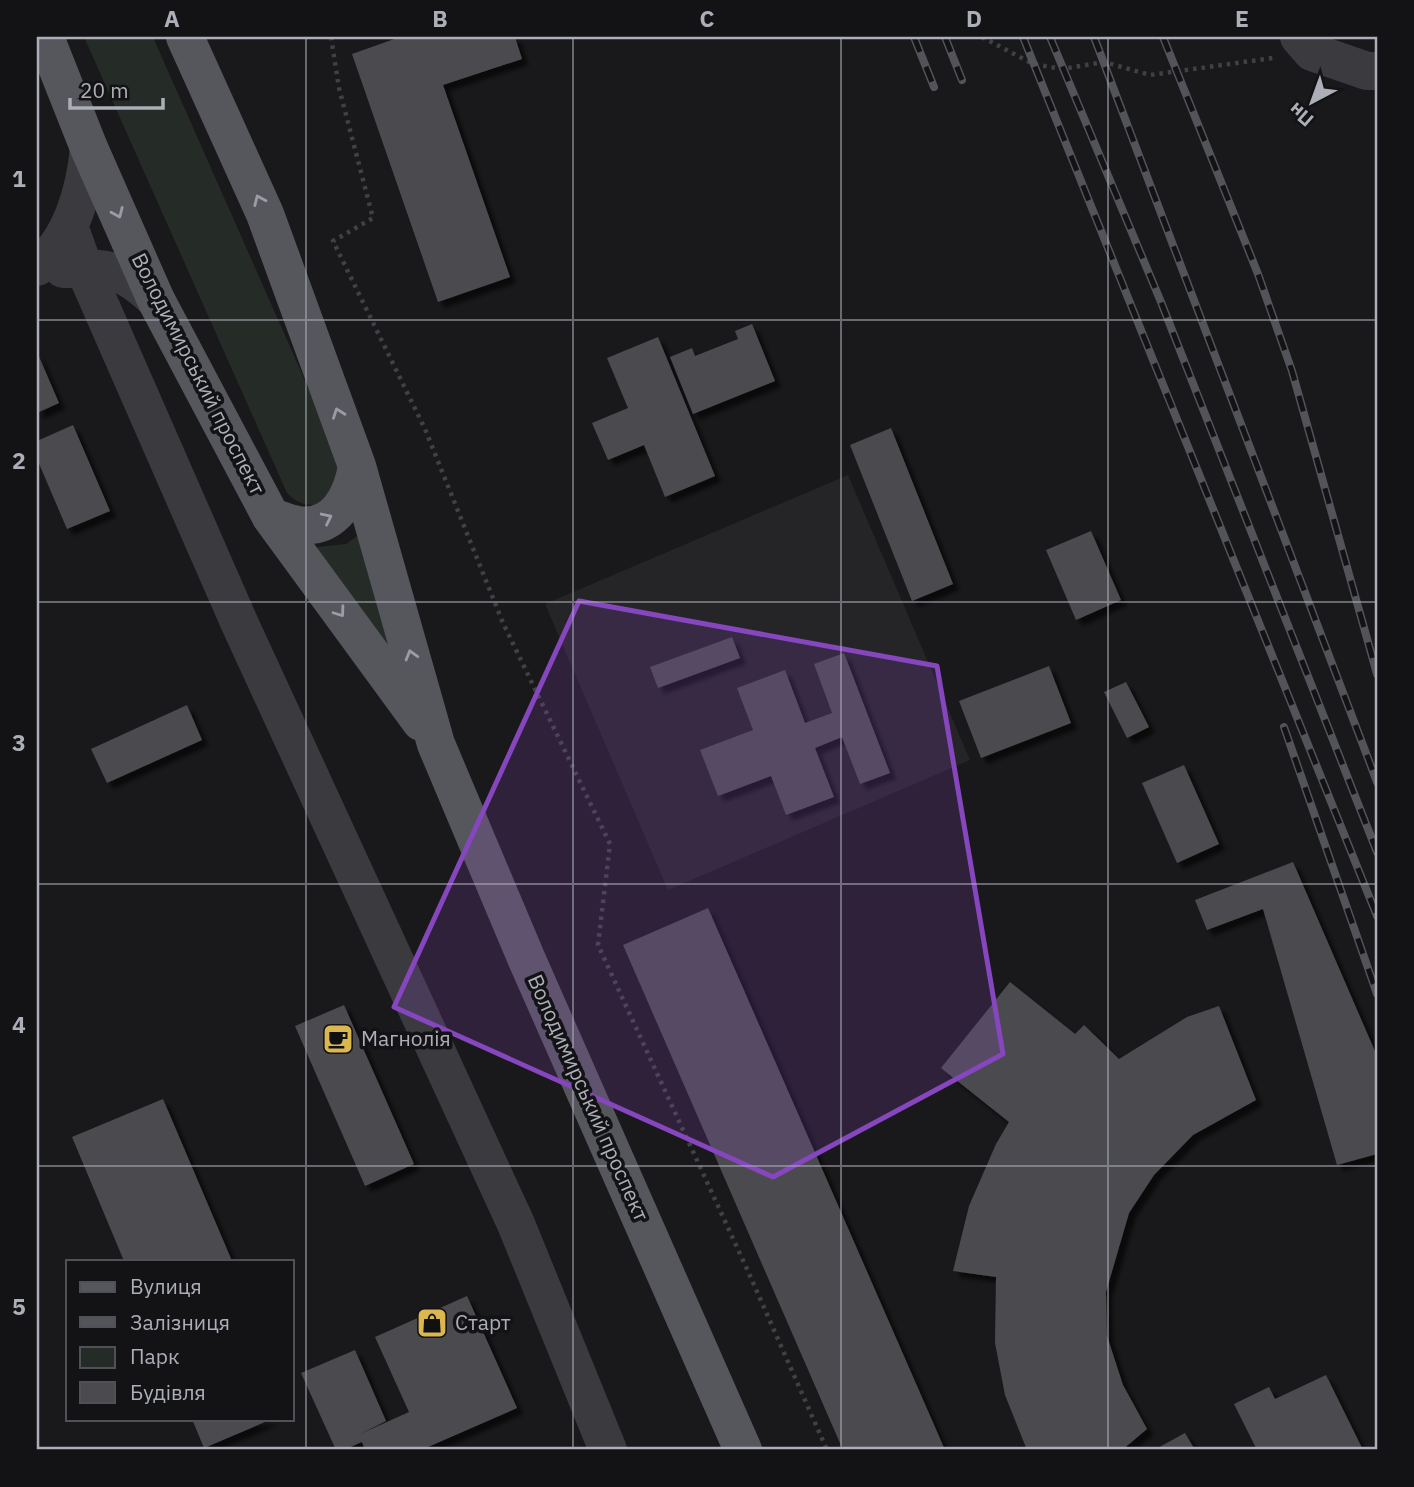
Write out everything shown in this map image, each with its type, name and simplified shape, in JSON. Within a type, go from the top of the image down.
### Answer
[{"type":"main road","name":"Володимирський проспект","points":[[45,37],[89,148],[156,300],[271,517],[436,744]]},
{"type":"main road","name":"Володимирський проспект","points":[[185,37],[265,214],[357,466],[436,744],[527,960],[743,1450]]},
{"type":"main road","name":"Володимирський проспект","points":[[271,517],[298,525],[322,523],[339,512],[354,485],[357,466]]},
{"type":"street","points":[[1306,44],[1367,71],[1377,71]]},
{"type":"street","points":[[37,267],[69,226],[81,197],[89,148]]},
{"type":"street","points":[[69,226],[84,268],[239,622],[516,1224],[608,1450]]},
{"type":"street","points":[[37,275],[61,269],[110,269],[136,282],[156,300]]},
{"type":"path","points":[[331,37],[338,88],[373,218],[333,240],[425,429],[503,622],[610,844],[598,945],[827,1450]]},
{"type":"path","points":[[982,37],[1033,64],[1062,69],[1104,62],[1150,75],[1306,44]]},
{"type":"highlighted area","points":[[579,601],[937,666],[1003,1054],[773,1177],[394,1007]]},
{"type":"shaded area","points":[[848,475],[970,760],[668,890],[545,604]]},
{"type":"green space","points":[[84,37],[153,37],[346,473],[327,504],[305,504],[287,493]]},
{"type":"green space","points":[[367,529],[393,654],[316,547],[346,544]]},
{"type":"building","points":[[400,37],[515,37],[522,59],[443,85],[510,277],[438,302],[352,54]]},
{"type":"building","points":[[752,324],[775,381],[693,414],[670,357],[692,348],[695,356],[738,339],[735,331]]},
{"type":"building","points":[[658,337],[715,476],[665,497],[644,445],[608,460],[592,423],[628,408],[607,358]]},
{"type":"building","points":[[37,352],[59,403],[37,413]]},
{"type":"building","points":[[73,425],[110,511],[67,529],[37,459],[37,441]]},
{"type":"building","points":[[891,428],[953,584],[912,601],[850,445]]},
{"type":"building","points":[[1091,531],[1121,600],[1076,620],[1046,550]]},
{"type":"building","points":[[732,637],[740,658],[658,688],[650,667]]},
{"type":"building","points":[[844,653],[890,773],[860,784],[842,737],[815,748],[834,797],[786,815],[771,776],[718,796],[700,750],[753,730],[737,688],[785,670],[805,723],[832,713],[814,664]]},
{"type":"building","points":[[1049,666],[1071,723],[981,758],[959,701]]},
{"type":"building","points":[[1126,682],[1149,727],[1127,738],[1104,692]]},
{"type":"building","points":[[187,705],[202,740],[107,783],[91,749]]},
{"type":"building","points":[[1184,765],[1219,844],[1177,863],[1142,783]]},
{"type":"building","points":[[1293,862],[1377,1056],[1377,1154],[1337,1165],[1263,909],[1207,930],[1195,900]]},
{"type":"building","points":[[708,908],[945,1450],[843,1450],[623,945]]},
{"type":"building","points":[[1010,982],[1075,1034],[1084,1025],[1119,1059],[1187,1017],[1219,1006],[1256,1100],[1193,1135],[1154,1175],[1129,1213],[1106,1292],[1107,1336],[1123,1385],[1147,1429],[1122,1450],[1027,1450],[1005,1395],[995,1343],[996,1277],[953,1271],[969,1206],[996,1144],[1009,1122],[941,1068]]},
{"type":"building","points":[[344,1005],[414,1164],[365,1186],[295,1026]]},
{"type":"building","points":[[163,1099],[232,1260],[124,1260],[72,1137]]},
{"type":"building","points":[[467,1296],[517,1408],[421,1450],[365,1450],[362,1442],[336,1450],[301,1373],[355,1350],[386,1421],[358,1435],[409,1412],[375,1337]]},
{"type":"building","points":[[1326,1375],[1363,1450],[1257,1450],[1234,1404],[1269,1387],[1275,1399]]},
{"type":"building","points":[[192,1420],[270,1420],[204,1448]]},
{"type":"building","points":[[1185,1433],[1195,1450],[1154,1450]]},
{"type":"railway","points":[[914,37],[934,87]]},
{"type":"railway","points":[[945,37],[962,80]]},
{"type":"railway","points":[[1023,37],[1377,916]]},
{"type":"railway","points":[[1050,37],[1161,302],[1377,852]]},
{"type":"railway","points":[[1094,37],[1377,782]]},
{"type":"railway","points":[[1163,37],[1258,274],[1292,371],[1377,674]]},
{"type":"railway","points":[[1284,727],[1377,994]]},
{"type":"place","name":"Магнолія","points":[[338,1039]]},
{"type":"place","name":"Старт","points":[[432,1323]]}]
